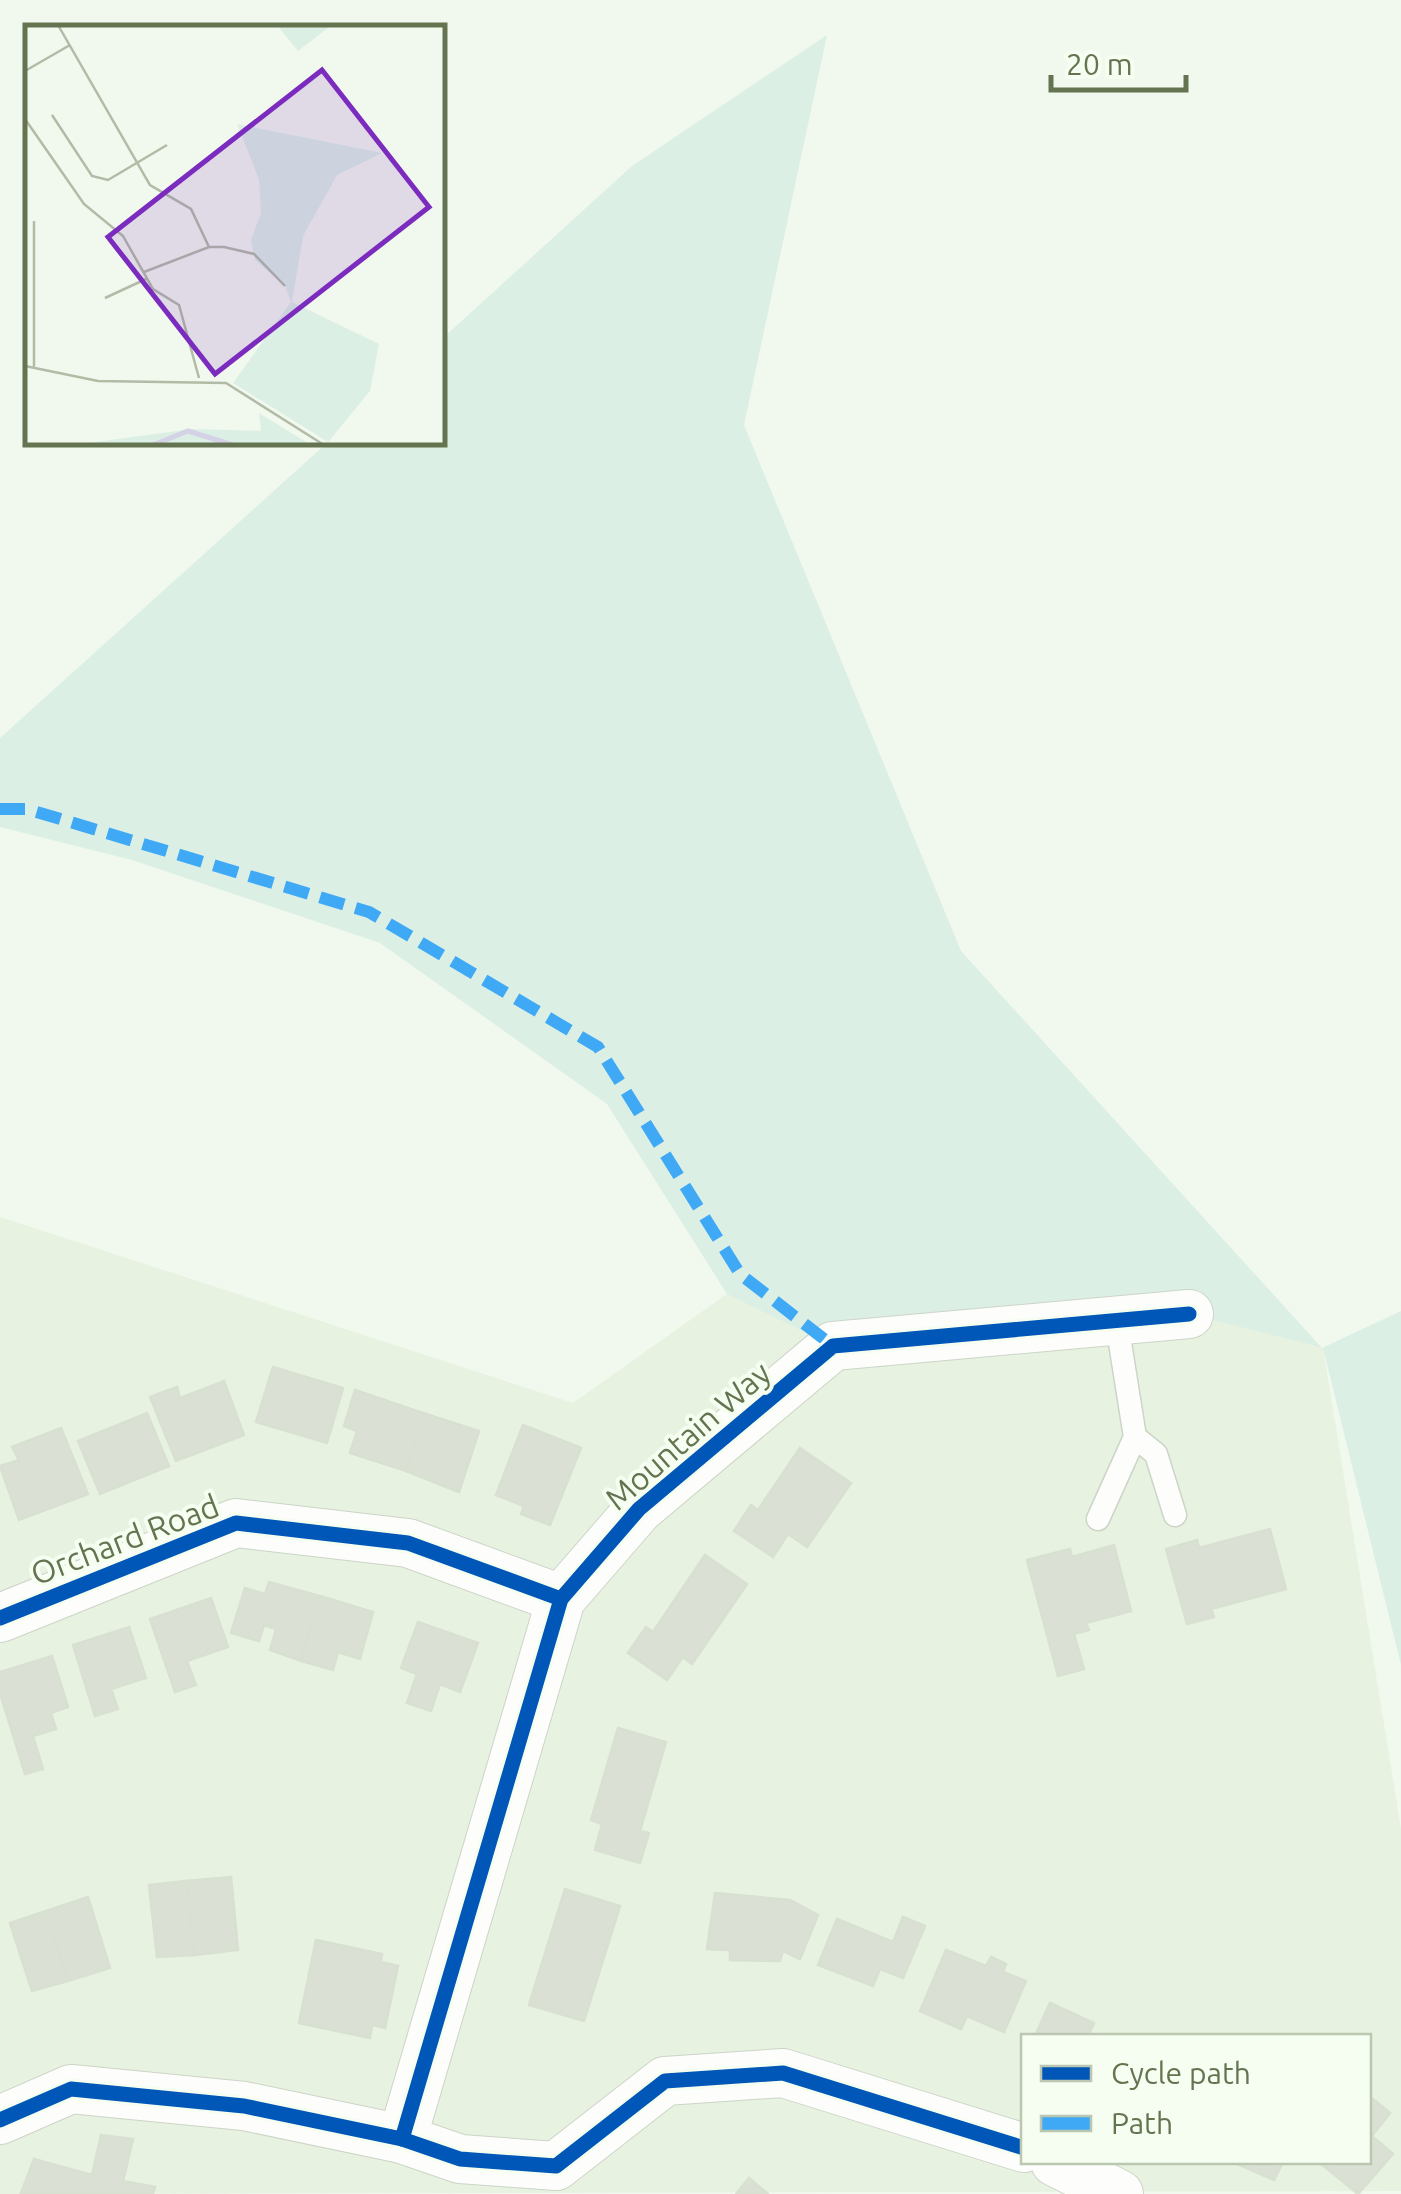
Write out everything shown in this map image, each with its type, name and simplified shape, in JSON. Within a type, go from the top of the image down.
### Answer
[{"type":"street","name":"Mountain Way","points":[[402,2139],[560,1598],[639,1509],[833,1346],[1116,1324],[1190,1314]]},
{"type":"street","name":"Orchard Road","points":[[0,1618],[236,1523],[408,1543],[560,1598]]},
{"type":"street","points":[[0,2120],[71,2089],[244,2106],[402,2139],[455,2176],[556,2166],[665,2081],[783,2074],[1021,2147]]},
{"type":"street","points":[[1059,2164],[1119,2194]]},
{"type":"lane","points":[[1098,1519],[1136,1436],[1116,1324]]},
{"type":"lane","points":[[1136,1436],[1156,1454],[1174,1515]]},
{"type":"shaded area","points":[[827,35],[744,425],[961,951],[1322,1348],[1189,1314],[877,1368],[727,1294],[607,1104],[380,943],[132,860],[0,827],[0,738],[325,445],[445,445],[445,336],[632,166]]},
{"type":"shaded area","points":[[0,1217],[573,1403],[727,1294],[877,1368],[1189,1314],[1323,1348],[1401,1829],[1401,2191],[0,2194]]},
{"type":"shaded area","points":[[1401,1311],[1401,1665],[1323,1348]]},
{"type":"building","points":[[273,1367],[343,1388],[327,1443],[256,1422]]},
{"type":"building","points":[[224,1381],[244,1435],[176,1461],[150,1397],[177,1387],[180,1398]]},
{"type":"building","points":[[355,1390],[426,1414],[406,1471],[350,1453],[357,1431],[344,1426]]},
{"type":"building","points":[[147,1413],[169,1466],[100,1494],[78,1441]]},
{"type":"building","points":[[426,1414],[479,1431],[459,1492],[406,1471]]},
{"type":"building","points":[[523,1425],[581,1448],[550,1525],[521,1514],[524,1506],[496,1495]]},
{"type":"building","points":[[61,1428],[88,1494],[19,1520],[0,1466],[19,1460],[12,1447]]},
{"type":"building","points":[[800,1448],[851,1483],[807,1547],[788,1534],[773,1557],[734,1531],[751,1505],[758,1510]]},
{"type":"building","points":[[1270,1529],[1286,1589],[1211,1609],[1214,1617],[1187,1624],[1166,1549],[1197,1540],[1199,1548]]},
{"type":"building","points":[[1114,1545],[1131,1611],[1086,1623],[1089,1630],[1074,1634],[1084,1669],[1058,1676],[1027,1560],[1070,1549],[1072,1557]]},
{"type":"building","points":[[705,1555],[747,1584],[692,1664],[683,1657],[667,1680],[628,1653],[646,1627],[653,1632]]},
{"type":"building","points":[[269,1582],[320,1596],[301,1661],[270,1650],[276,1629],[264,1625],[259,1641],[231,1633],[245,1588],[265,1594]]},
{"type":"building","points":[[320,1596],[373,1612],[360,1659],[338,1652],[333,1670],[301,1661]]},
{"type":"building","points":[[211,1598],[228,1647],[187,1661],[196,1685],[175,1692],[150,1619]]},
{"type":"building","points":[[418,1622],[478,1643],[460,1692],[440,1684],[431,1711],[407,1703],[417,1674],[401,1668]]},
{"type":"building","points":[[129,1627],[146,1678],[111,1689],[118,1709],[95,1716],[73,1645]]},
{"type":"building","points":[[52,1656],[68,1707],[51,1713],[56,1729],[33,1736],[43,1769],[25,1774],[0,1693],[0,1672]]},
{"type":"building","points":[[618,1728],[666,1742],[640,1831],[649,1833],[640,1863],[595,1850],[602,1824],[591,1820]]},
{"type":"building","points":[[231,1877],[238,1950],[194,1955],[187,1881]]},
{"type":"building","points":[[187,1881],[194,1955],[157,1957],[149,1885]]},
{"type":"building","points":[[565,1889],[620,1906],[584,2021],[529,2005]]},
{"type":"building","points":[[715,1893],[790,1900],[818,1915],[800,1959],[783,1951],[780,1961],[730,1960],[730,1950],[707,1949]]},
{"type":"building","points":[[88,1897],[110,1968],[68,1981],[46,1911]]},
{"type":"building","points":[[46,1911],[68,1981],[32,1991],[10,1923]]},
{"type":"building","points":[[903,1917],[925,1926],[903,1978],[880,1969],[873,1986],[818,1965],[837,1919],[893,1942]]},
{"type":"building","points":[[316,1940],[382,1954],[381,1962],[398,1966],[385,2028],[372,2025],[370,2038],[299,2023]]},
{"type":"building","points":[[946,1950],[986,1966],[991,1957],[1006,1964],[1003,1972],[1026,1981],[1004,2032],[967,2016],[961,2029],[920,2011]]},
{"type":"building","points":[[1050,2003],[1094,2023],[1089,2034],[1036,2034]]},
{"type":"building","points":[[1371,2097],[1390,2113],[1372,2136],[1393,2154],[1358,2194],[1321,2164],[1371,2164]]},
{"type":"building","points":[[101,2135],[133,2139],[123,2181],[155,2187],[153,2194],[21,2193],[34,2159],[92,2175]]},
{"type":"building","points":[[1238,2164],[1282,2164],[1274,2180]]},
{"type":"building","points":[[749,2178],[768,2194],[736,2194]]},
{"type":"marked path","points":[[0,809],[27,809],[369,912],[598,1047],[740,1274],[833,1346]]},
{"type":"cycle path","points":[[402,2139],[561,1599],[639,1509],[833,1346],[1189,1314]]},
{"type":"cycle path","points":[[0,1618],[236,1523],[408,1543],[561,1599]]},
{"type":"cycle path","points":[[0,2120],[71,2089],[244,2106],[402,2139],[460,2159],[556,2166],[665,2081],[783,2073],[1021,2147]]}]
